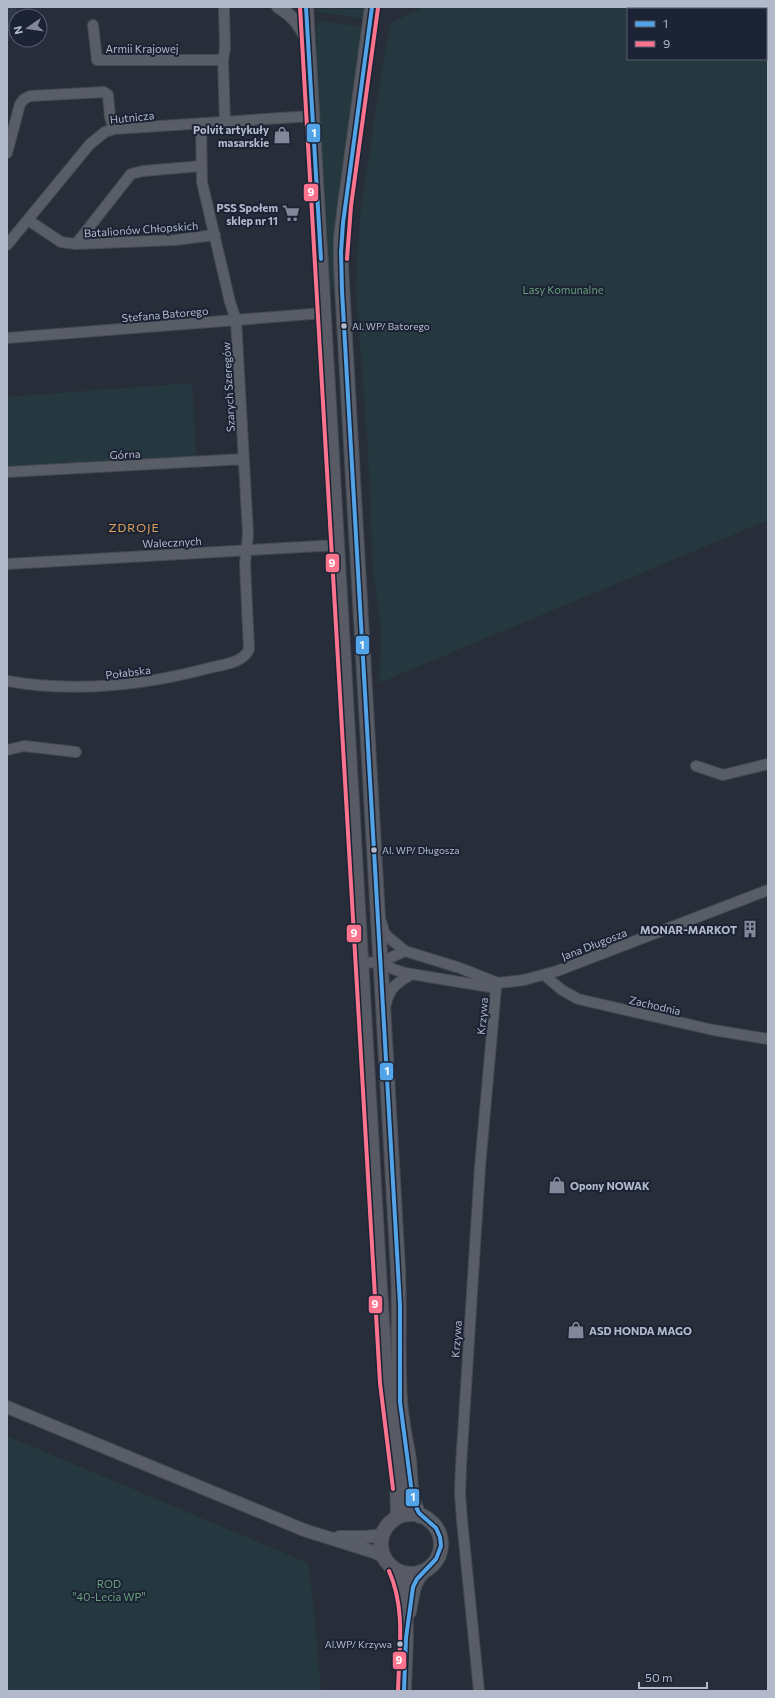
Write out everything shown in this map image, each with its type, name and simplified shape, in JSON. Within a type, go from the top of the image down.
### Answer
[{"type":"main road","points":[[306,7],[386,1383],[397,1468],[398,1516]]},
{"type":"main road","points":[[372,7],[344,211],[341,252],[342,298],[400,1305],[400,1402],[412,1494],[416,1510],[420,1516]]},
{"type":"main road","points":[[341,610],[360,610]]},
{"type":"main road","points":[[370,1107],[389,1107]]},
{"type":"main road","points":[[404,1691],[406,1631],[402,1586],[395,1569],[384,1557],[381,1546],[382,1535],[388,1524],[398,1516],[409,1514],[420,1516],[434,1525],[440,1536],[441,1542],[437,1559],[419,1576],[414,1584],[406,1631]]},
{"type":"main road","points":[[395,1569],[406,1574],[424,1571]]},
{"type":"street","points":[[278,7],[285,11],[298,24],[308,46]]},
{"type":"street","points":[[224,9],[225,122]]},
{"type":"street","name":"Armii Krajowej","points":[[93,24],[97,60],[224,60]]},
{"type":"street","points":[[7,153],[20,104],[24,99],[30,96],[104,92],[108,95],[110,117],[114,129]]},
{"type":"street","name":"Hutnicza","points":[[7,245],[11,233],[28,220],[90,144],[105,132],[114,129],[312,116]]},
{"type":"street","name":"Szarych Szeregów","points":[[201,123],[202,182],[230,302],[236,320],[248,534],[248,550],[245,564],[249,643],[247,653]]},
{"type":"street","points":[[76,244],[131,174],[143,171],[201,166]]},
{"type":"street","name":"Batalionów Chłopskich","points":[[28,220],[61,242],[76,244],[175,240],[215,235]]},
{"type":"street","name":"Stefana Batorego","points":[[7,338],[324,313]]},
{"type":"street","name":"Górna","points":[[7,472],[244,459]]},
{"type":"street","name":"Walecznych","points":[[7,564],[338,545]]},
{"type":"street","name":"Połabska","points":[[7,681],[62,688],[94,688],[132,685],[174,677],[226,664],[240,659],[247,653]]},
{"type":"street","points":[[7,750],[24,746],[76,752]]},
{"type":"street","points":[[696,766],[723,775],[768,764]]},
{"type":"street","name":"Jana Długosza","points":[[497,986],[544,975],[768,890]]},
{"type":"street","points":[[378,914],[384,932],[392,941],[405,951],[460,968],[497,986]]},
{"type":"street","points":[[362,963],[381,962],[405,951]]},
{"type":"street","points":[[381,962],[393,969],[412,974],[497,986]]},
{"type":"street","points":[[384,1012],[389,993],[394,985],[412,974]]},
{"type":"street","name":"Zachodnia","points":[[544,975],[562,990],[578,999],[713,1030],[768,1039]]},
{"type":"street","name":"Krzywa","points":[[479,1691],[462,1520],[460,1466],[480,1167],[497,986]]},
{"type":"street","points":[[7,1407],[304,1530],[328,1536],[384,1557]]},
{"type":"street","points":[[328,1536],[366,1537],[382,1535]]},
{"type":"shaded area","points":[[7,7],[17,7],[8,8],[7,47]]},
{"type":"green space","name":"Lasy Komunalne","points":[[424,7],[768,7],[768,520],[379,683],[382,635],[373,571],[368,450],[356,288],[360,216],[384,57],[391,23]]},
{"type":"green space","points":[[317,9],[365,9],[365,19],[316,12]]},
{"type":"green space","points":[[317,21],[364,27],[337,287],[327,288],[317,115]]},
{"type":"green space","points":[[192,383],[196,457],[7,469],[7,397]]},
{"type":"green space","name":"ROD \"40-Lecia WP\"","points":[[7,1436],[308,1563],[321,1691],[7,1691]]},
{"type":"transit line","name":"9","points":[[300,7],[380,1383],[393,1489]]},
{"type":"transit line","name":"1","points":[[306,7],[321,259]]},
{"type":"transit line","name":"1","points":[[372,7],[343,223],[341,252],[342,291],[400,1305],[400,1402],[413,1501],[419,1513],[436,1528],[440,1537],[441,1546],[436,1559],[417,1579],[413,1587],[406,1638],[404,1691]]},
{"type":"transit line","name":"9","points":[[347,259],[351,206],[378,8]]},
{"type":"transit line","name":"9","points":[[389,1571],[398,1600],[400,1615],[398,1691]]},
{"type":"place","name":"Polvit artykuły masarskie","points":[[282,135]]},
{"type":"place","name":"PSS Społem sklep nr 11","points":[[291,213]]},
{"type":"place","name":"Al. WP/ Batorego","points":[[344,326]]},
{"type":"place","name":"Al. WP/ Długosza","points":[[374,850]]},
{"type":"place","name":"MONAR-MARKOT","points":[[750,929]]},
{"type":"place","name":"Opony NOWAK","points":[[557,1185]]},
{"type":"place","name":"ASD HONDA MAGO","points":[[576,1330]]},
{"type":"place","name":"Al.WP/ Krzywa","points":[[400,1644]]},
{"type":"district","name":"ZDROJE","points":[[134,527]]}]
